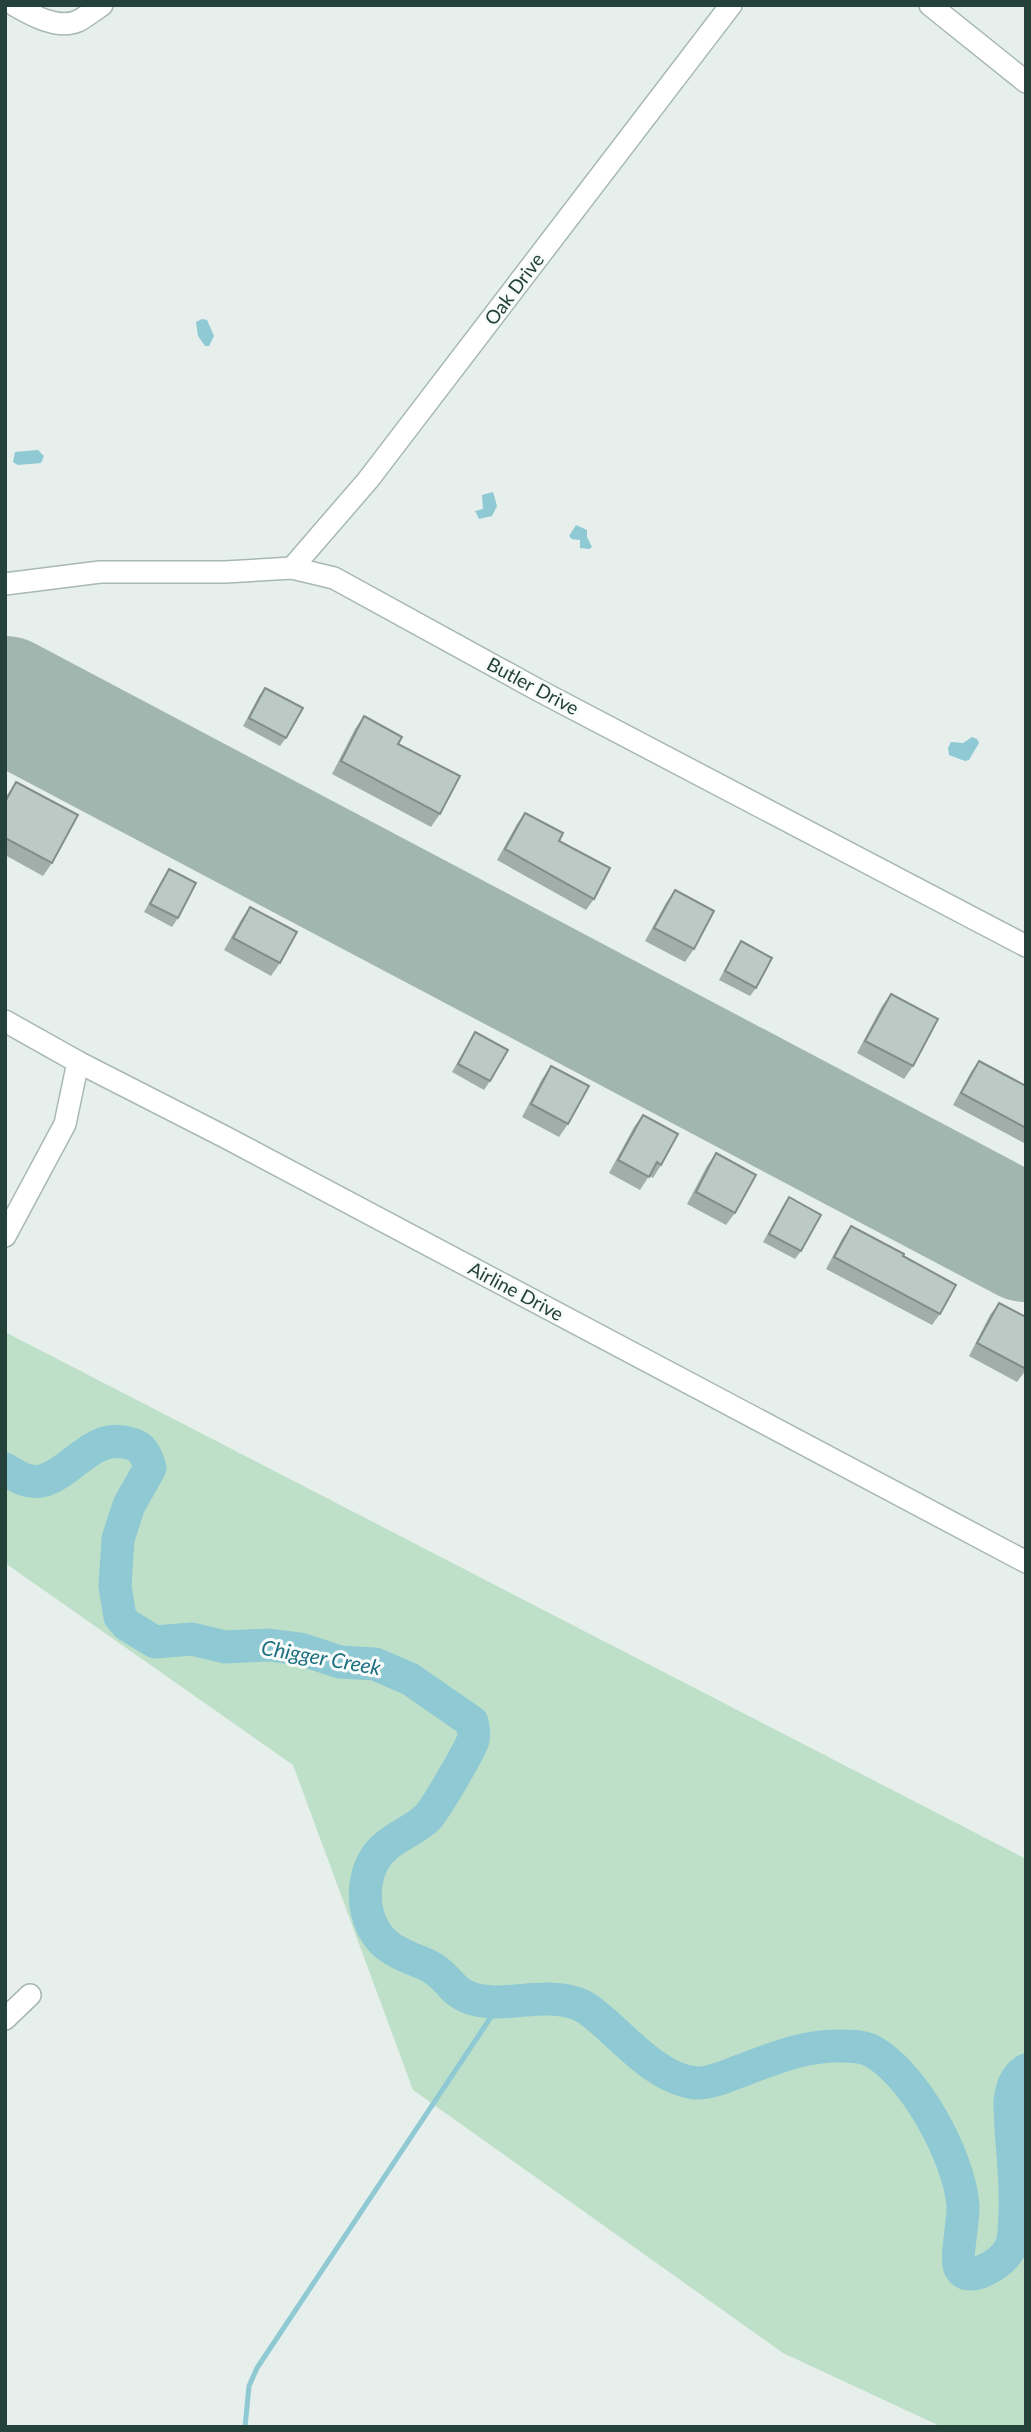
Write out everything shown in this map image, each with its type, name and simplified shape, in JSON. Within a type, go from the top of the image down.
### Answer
[{"type":"street","points":[[14,5],[36,18],[56,22],[76,22],[102,5]]},
{"type":"street","name":"Oak Drive","points":[[292,568],[368,480],[731,5]]},
{"type":"street","points":[[930,5],[1026,82]]},
{"type":"street","name":"Butler Drive","points":[[5,584],[100,572],[225,572],[292,568],[334,578],[538,690],[1026,946]]},
{"type":"street","name":"Airline Drive","points":[[5,1021],[1026,1562]]},
{"type":"street","points":[[5,1236],[65,1124],[78,1062]]},
{"type":"street","points":[[5,2019],[30,1995]]},
{"type":"green space","points":[[5,1332],[1026,1859],[1026,2427],[942,2427],[783,2353],[413,2090],[293,1765],[5,1563]]},
{"type":"water","points":[[207,320],[214,336],[209,346],[205,346],[198,336],[196,322]]},
{"type":"water","points":[[38,450],[44,456],[41,463],[18,465],[13,462],[15,452]]},
{"type":"water","points":[[493,492],[497,506],[492,516],[479,519],[475,511],[483,509],[482,495]]},
{"type":"water","points":[[576,525],[587,530],[592,547],[589,549],[580,548],[580,540],[569,536]]},
{"type":"water","points":[[972,737],[979,743],[969,760],[949,755],[951,742],[963,743]]},
{"type":"building","points":[[265,688],[303,708],[286,738],[249,718]]},
{"type":"building","points":[[364,716],[402,737],[398,744],[460,776],[440,814],[341,761]]},
{"type":"building","points":[[16,782],[78,815],[52,863],[5,838],[5,802]]},
{"type":"building","points":[[525,813],[563,833],[559,841],[610,868],[594,899],[505,849]]},
{"type":"building","points":[[169,869],[196,883],[178,918],[150,904]]},
{"type":"building","points":[[675,890],[714,911],[694,949],[654,928]]},
{"type":"building","points":[[250,907],[297,932],[280,963],[233,938]]},
{"type":"building","points":[[741,941],[772,958],[756,988],[725,971]]},
{"type":"building","points":[[891,994],[938,1019],[913,1066],[865,1041]]},
{"type":"building","points":[[475,1032],[508,1050],[490,1081],[458,1064]]},
{"type":"building","points":[[979,1061],[1026,1086],[1026,1128],[961,1093]]},
{"type":"building","points":[[551,1066],[589,1086],[568,1124],[531,1104]]},
{"type":"building","points":[[643,1115],[678,1134],[661,1165],[657,1162],[649,1177],[618,1160]]},
{"type":"building","points":[[716,1153],[756,1175],[735,1213],[696,1192]]},
{"type":"building","points":[[789,1197],[821,1215],[801,1251],[769,1234]]},
{"type":"building","points":[[851,1226],[956,1285],[940,1314],[834,1257]]},
{"type":"building","points":[[999,1303],[1026,1317],[1026,1369],[977,1343]]},
{"type":"waterway","name":"Chigger Creek","points":[[5,1469],[34,1482],[45,1480],[96,1447],[119,1441],[136,1445],[144,1453],[150,1468],[129,1505],[118,1539],[115,1586],[120,1617],[127,1625],[155,1642],[192,1639],[225,1647],[269,1645],[300,1649],[340,1662],[375,1664],[410,1679],[472,1722],[473,1740],[445,1792],[428,1817],[378,1854],[368,1873],[365,1896],[369,1918],[378,1936],[397,1952],[436,1970],[465,1996],[498,2002],[550,1999],[579,2004],[658,2068],[682,2080],[695,2083],[713,2081],[803,2050],[853,2046],[872,2051],[904,2078],[919,2098],[944,2142],[960,2186],[963,2212],[959,2263],[962,2271],[968,2274],[980,2272],[995,2264],[1006,2254],[1012,2242],[1015,2201],[1010,2101],[1014,2084],[1026,2070]]},
{"type":"waterway","points":[[245,2427],[249,2386],[257,2368],[501,2002]]},
{"type":"runway","points":[[5,699],[1026,1239]]}]
